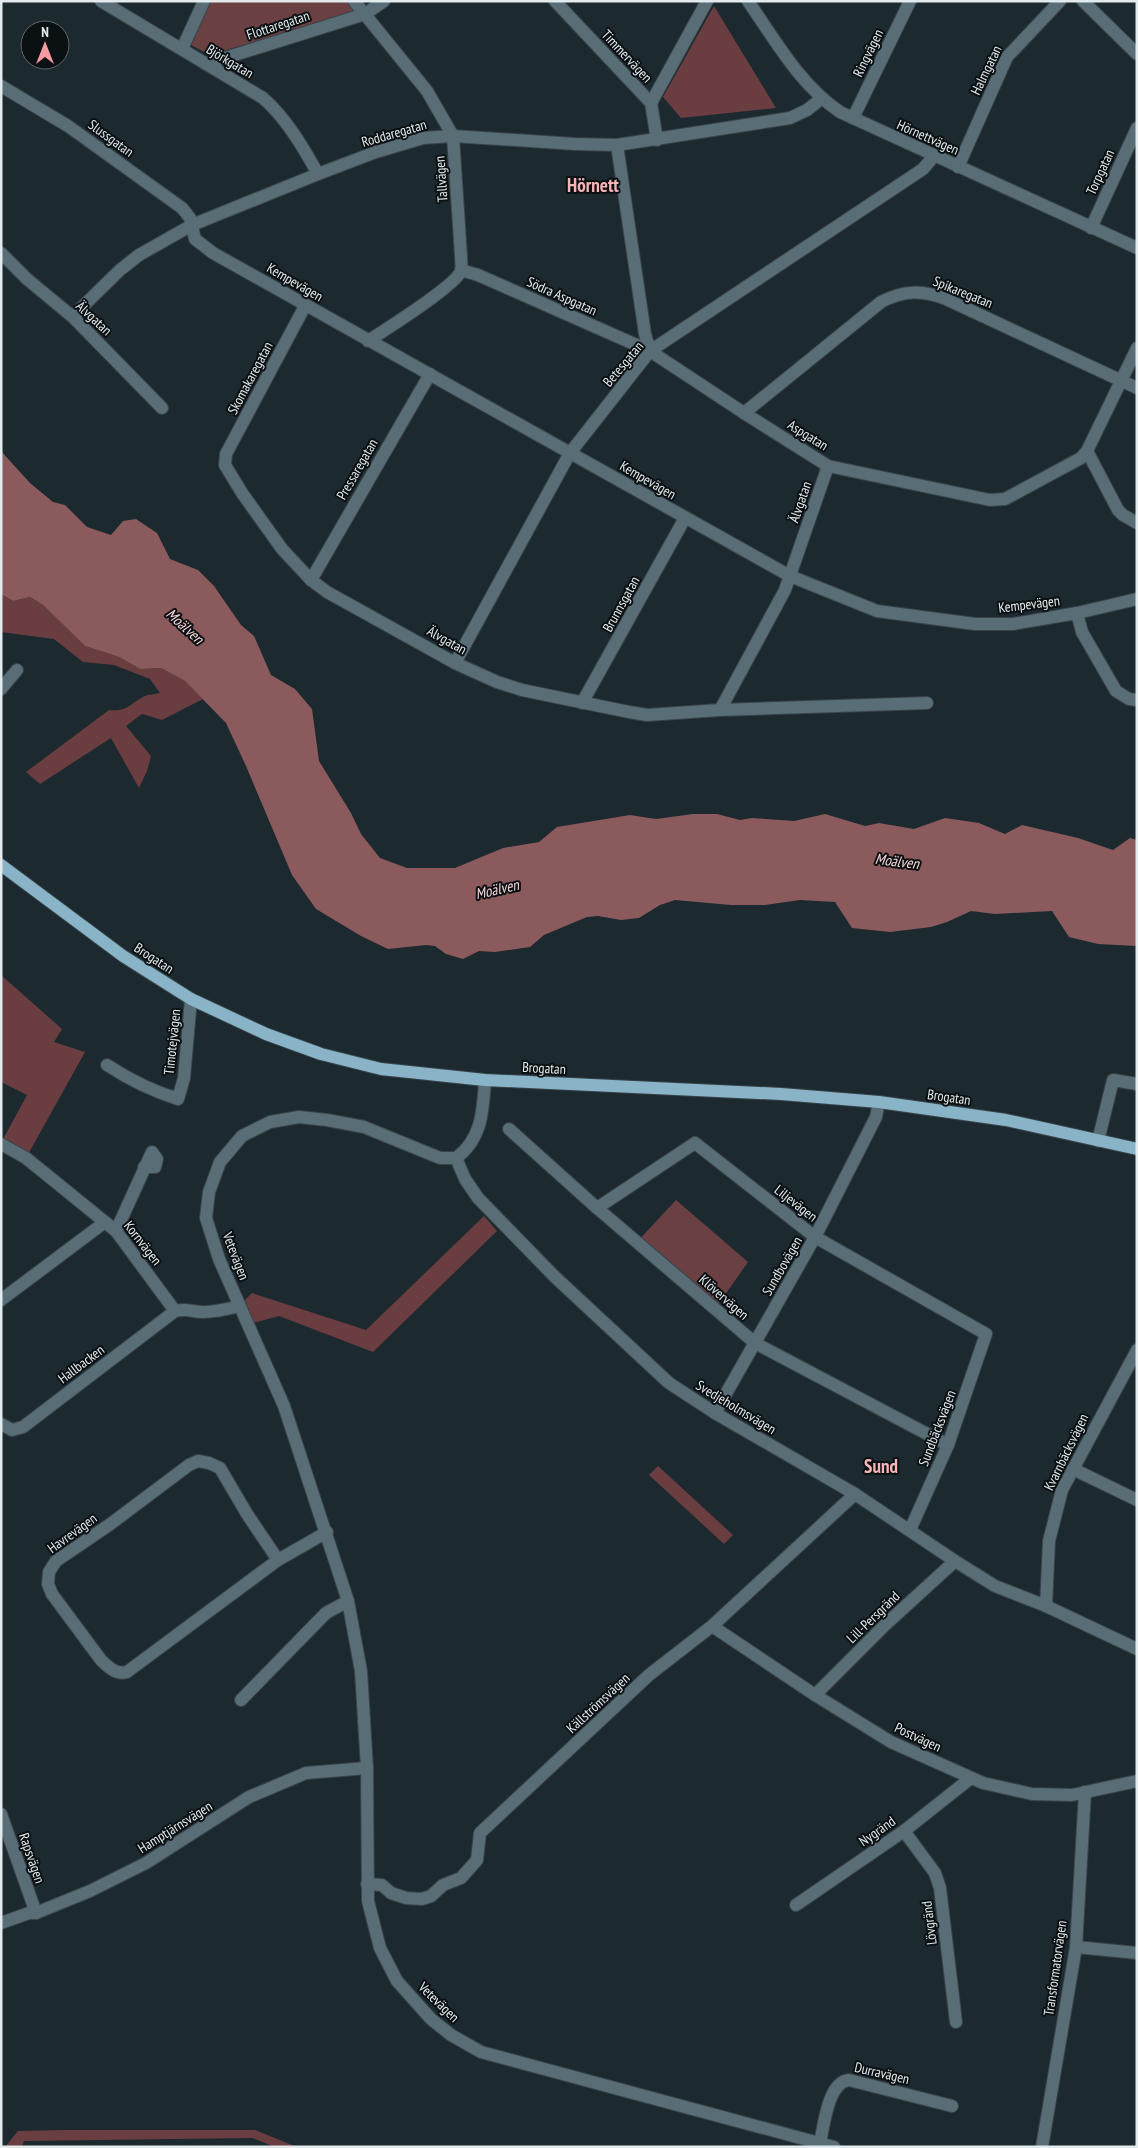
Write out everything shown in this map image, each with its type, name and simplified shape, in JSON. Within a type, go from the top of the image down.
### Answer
[{"type":"main road","name":"Brogatan","points":[[1,865],[123,956],[191,999],[266,1034],[321,1054],[381,1069],[485,1080],[781,1094],[879,1102],[1006,1120],[1137,1149]]},
{"type":"street","name":"Björkgatan","points":[[101,1],[263,98],[273,107],[318,174]]},
{"type":"street","points":[[182,49],[204,1]]},
{"type":"street","name":"Tallvägen","points":[[354,1],[427,91],[453,136],[461,270]]},
{"type":"street","name":"Flottaregatan","points":[[206,64],[365,14],[384,1]]},
{"type":"street","name":"Timmervägen","points":[[555,1],[651,103],[657,140]]},
{"type":"street","points":[[651,103],[707,1]]},
{"type":"street","name":"Hörnettvägen","points":[[748,1],[793,67],[821,99],[853,118],[1137,248]]},
{"type":"street","name":"Ringvägen","points":[[853,118],[910,1]]},
{"type":"street","name":"Halmgatan","points":[[958,167],[1006,57],[1060,1]]},
{"type":"street","points":[[1083,1],[1137,54]]},
{"type":"street","name":"Slussgatan","points":[[1,86],[68,126],[182,208],[192,225]]},
{"type":"street","name":"Roddaregatan","points":[[74,318],[79,310],[120,270],[139,255],[192,225],[376,152],[423,138],[453,136],[618,145],[790,118],[807,110],[821,99]]},
{"type":"street","name":"Torpgatan","points":[[1091,228],[1137,128]]},
{"type":"street","points":[[618,145],[645,334],[650,351]]},
{"type":"street","name":"Betesgatan","points":[[455,663],[570,453],[650,351],[923,169],[934,156]]},
{"type":"street","name":"Kempevägen","points":[[192,225],[194,236],[198,242],[305,306],[790,576],[877,611],[975,624],[1007,624],[1077,614],[1137,599]]},
{"type":"street","name":"Älvgatan","points":[[1,253],[27,279],[74,318],[162,408]]},
{"type":"street","points":[[368,341],[435,295],[456,278],[461,270]]},
{"type":"street","name":"Södra Aspgatan","points":[[461,270],[478,275],[650,351]]},
{"type":"street","name":"Spikaregatan","points":[[744,413],[881,302],[898,294],[912,292],[928,292],[946,299],[1137,388]]},
{"type":"street","name":"Skomakaregatan","points":[[225,465],[226,454],[305,306]]},
{"type":"street","name":"Aspgatan","points":[[650,351],[828,466],[990,500],[1005,499],[1081,458],[1087,451],[1137,348]]},
{"type":"street","name":"Pressaregatan","points":[[311,580],[430,374]]},
{"type":"street","points":[[1087,451],[1118,510],[1137,523]]},
{"type":"street","name":"Älvgatan","points":[[225,465],[242,493],[282,549],[311,580],[327,592],[455,663],[510,687],[582,704],[646,715],[720,710],[927,704]]},
{"type":"street","name":"Älvgatan","points":[[720,710],[785,590],[828,466]]},
{"type":"street","name":"Brunnsgatan","points":[[582,704],[685,518]]},
{"type":"street","points":[[1077,614],[1082,632],[1116,691],[1128,699],[1137,700]]},
{"type":"street","points":[[1,690],[17,670]]},
{"type":"street","name":"Timotejvägen","points":[[107,1065],[127,1078],[157,1092],[178,1099],[184,1078],[191,999]]},
{"type":"street","points":[[456,1158],[466,1150],[477,1135],[485,1080]]},
{"type":"street","points":[[1098,1141],[1112,1080],[1137,1084]]},
{"type":"street","name":"Sundbovägen","points":[[715,1413],[816,1237],[876,1117],[879,1102]]},
{"type":"street","name":"Vetevägen","points":[[456,1158],[440,1158],[364,1127],[327,1120],[299,1118],[270,1122],[242,1136],[220,1162],[209,1192],[206,1218],[219,1259],[284,1406],[327,1532],[348,1601],[361,1671],[368,1768],[367,1884],[368,1900],[375,1932],[388,1965],[397,1981],[410,1996],[431,2019],[451,2035],[481,2052],[834,2147]]},
{"type":"street","name":"Klövervägen","points":[[509,1129],[597,1208],[755,1343],[948,1445]]},
{"type":"street","name":"Liljevägen","points":[[597,1208],[695,1143],[816,1237],[986,1334]]},
{"type":"street","name":"Kornvägen","points":[[1,1144],[26,1158],[116,1230],[175,1311]]},
{"type":"street","name":"Svedjeholmsvägen","points":[[456,1158],[465,1179],[478,1198],[555,1277],[669,1383],[715,1413],[855,1494],[955,1562],[995,1586],[1046,1606],[1137,1650]]},
{"type":"street","points":[[116,1230],[144,1167]]},
{"type":"street","points":[[1,1300],[105,1222]]},
{"type":"street","points":[[175,1311],[187,1308],[201,1312],[217,1311],[240,1306]]},
{"type":"street","name":"Hallbacken","points":[[1,1424],[12,1430],[23,1427],[175,1311]]},
{"type":"street","name":"Sundbäcksvägen","points":[[910,1530],[948,1445],[986,1334]]},
{"type":"street","name":"Kvarnbäcksvägen","points":[[1046,1606],[1049,1542],[1062,1490],[1137,1350]]},
{"type":"street","name":"Havrevägen","points":[[278,1560],[246,1514],[220,1468],[198,1461],[188,1465],[110,1525],[56,1561],[49,1572],[48,1584],[52,1594],[101,1660],[108,1668],[121,1674],[127,1672],[278,1560],[327,1532]]},
{"type":"street","points":[[1072,1469],[1137,1500]]},
{"type":"street","name":"Källströmsvägen","points":[[367,1884],[382,1885],[391,1893],[406,1898],[422,1899],[431,1896],[443,1885],[461,1878],[478,1860],[480,1833],[649,1675],[712,1626],[855,1494]]},
{"type":"street","name":"Lill-Persgränd","points":[[815,1695],[885,1625],[955,1562]]},
{"type":"street","points":[[240,1700],[326,1613],[348,1601]]},
{"type":"street","name":"Postvägen","points":[[712,1626],[815,1695],[891,1742],[986,1784],[1032,1794],[1072,1794],[1137,1780]]},
{"type":"street","name":"Hamptjärnsvägen","points":[[1,1923],[29,1913],[36,1913],[90,1891],[146,1863],[250,1797],[306,1773],[368,1768]]},
{"type":"street","name":"Nygränd","points":[[796,1905],[904,1831],[971,1778]]},
{"type":"street","name":"Transformatorvägen","points":[[1042,2147],[1076,1947],[1085,1792]]},
{"type":"street","name":"Rapsvägen","points":[[1,1814],[6,1841],[36,1913]]},
{"type":"street","name":"Lövgränd","points":[[904,1831],[935,1873],[940,1888],[956,2022]]},
{"type":"street","points":[[1076,1947],[1137,1953]]},
{"type":"street","name":"Durravägen","points":[[820,2143],[832,2093],[843,2080],[850,2080],[952,2106]]},
{"type":"shaded area","points":[[211,1],[347,1],[355,12],[210,55],[191,45]]},
{"type":"shaded area","points":[[714,6],[776,108],[681,118],[663,97]]},
{"type":"shaded area","points":[[1,594],[13,601],[30,597],[43,605],[85,646],[119,657],[140,669],[161,668],[185,681],[203,699],[162,720],[142,714],[126,726],[151,756],[147,771],[139,788],[111,738],[40,784],[26,772],[109,710],[121,710],[145,696],[160,693],[150,679],[114,665],[83,662],[54,639],[1,632]]},
{"type":"shaded area","points":[[1,975],[62,1029],[54,1042],[85,1052],[26,1158],[1,1143],[27,1095],[1,1082]]},
{"type":"shaded area","points":[[676,1200],[748,1262],[715,1309],[637,1242]]},
{"type":"shaded area","points":[[484,1216],[497,1231],[373,1352],[279,1316],[253,1323],[242,1303],[252,1293],[366,1330]]},
{"type":"shaded area","points":[[658,1466],[733,1535],[724,1544],[649,1475]]},
{"type":"shaded area","points":[[255,2130],[297,2147],[275,2147],[253,2138],[24,2141],[22,2147],[5,2147],[18,2131]]},
{"type":"water","name":"Moälven","points":[[1,451],[30,483],[53,502],[65,505],[87,527],[111,535],[123,521],[136,519],[157,533],[170,559],[198,570],[214,586],[241,625],[254,636],[271,675],[295,689],[312,709],[319,761],[351,813],[361,834],[380,858],[407,868],[455,868],[503,848],[539,842],[557,827],[630,815],[656,819],[693,814],[717,814],[740,820],[752,818],[794,821],[825,814],[865,826],[879,823],[914,829],[945,818],[979,823],[1005,834],[1022,825],[1078,838],[1113,850],[1130,838],[1137,840],[1137,946],[1098,944],[1069,937],[1052,911],[995,914],[971,911],[931,927],[890,932],[852,928],[835,902],[800,900],[765,905],[731,905],[675,900],[660,905],[639,918],[621,920],[598,916],[587,917],[544,935],[530,947],[495,952],[479,951],[463,959],[446,954],[435,946],[426,945],[388,949],[361,936],[316,909],[292,875],[226,723],[185,681],[161,668],[140,669],[119,657],[85,646],[43,605],[30,597],[13,601],[1,594]]},
{"type":"district","name":"Hörnett","points":[[593,185]]},
{"type":"district","name":"Sund","points":[[881,1466]]}]
